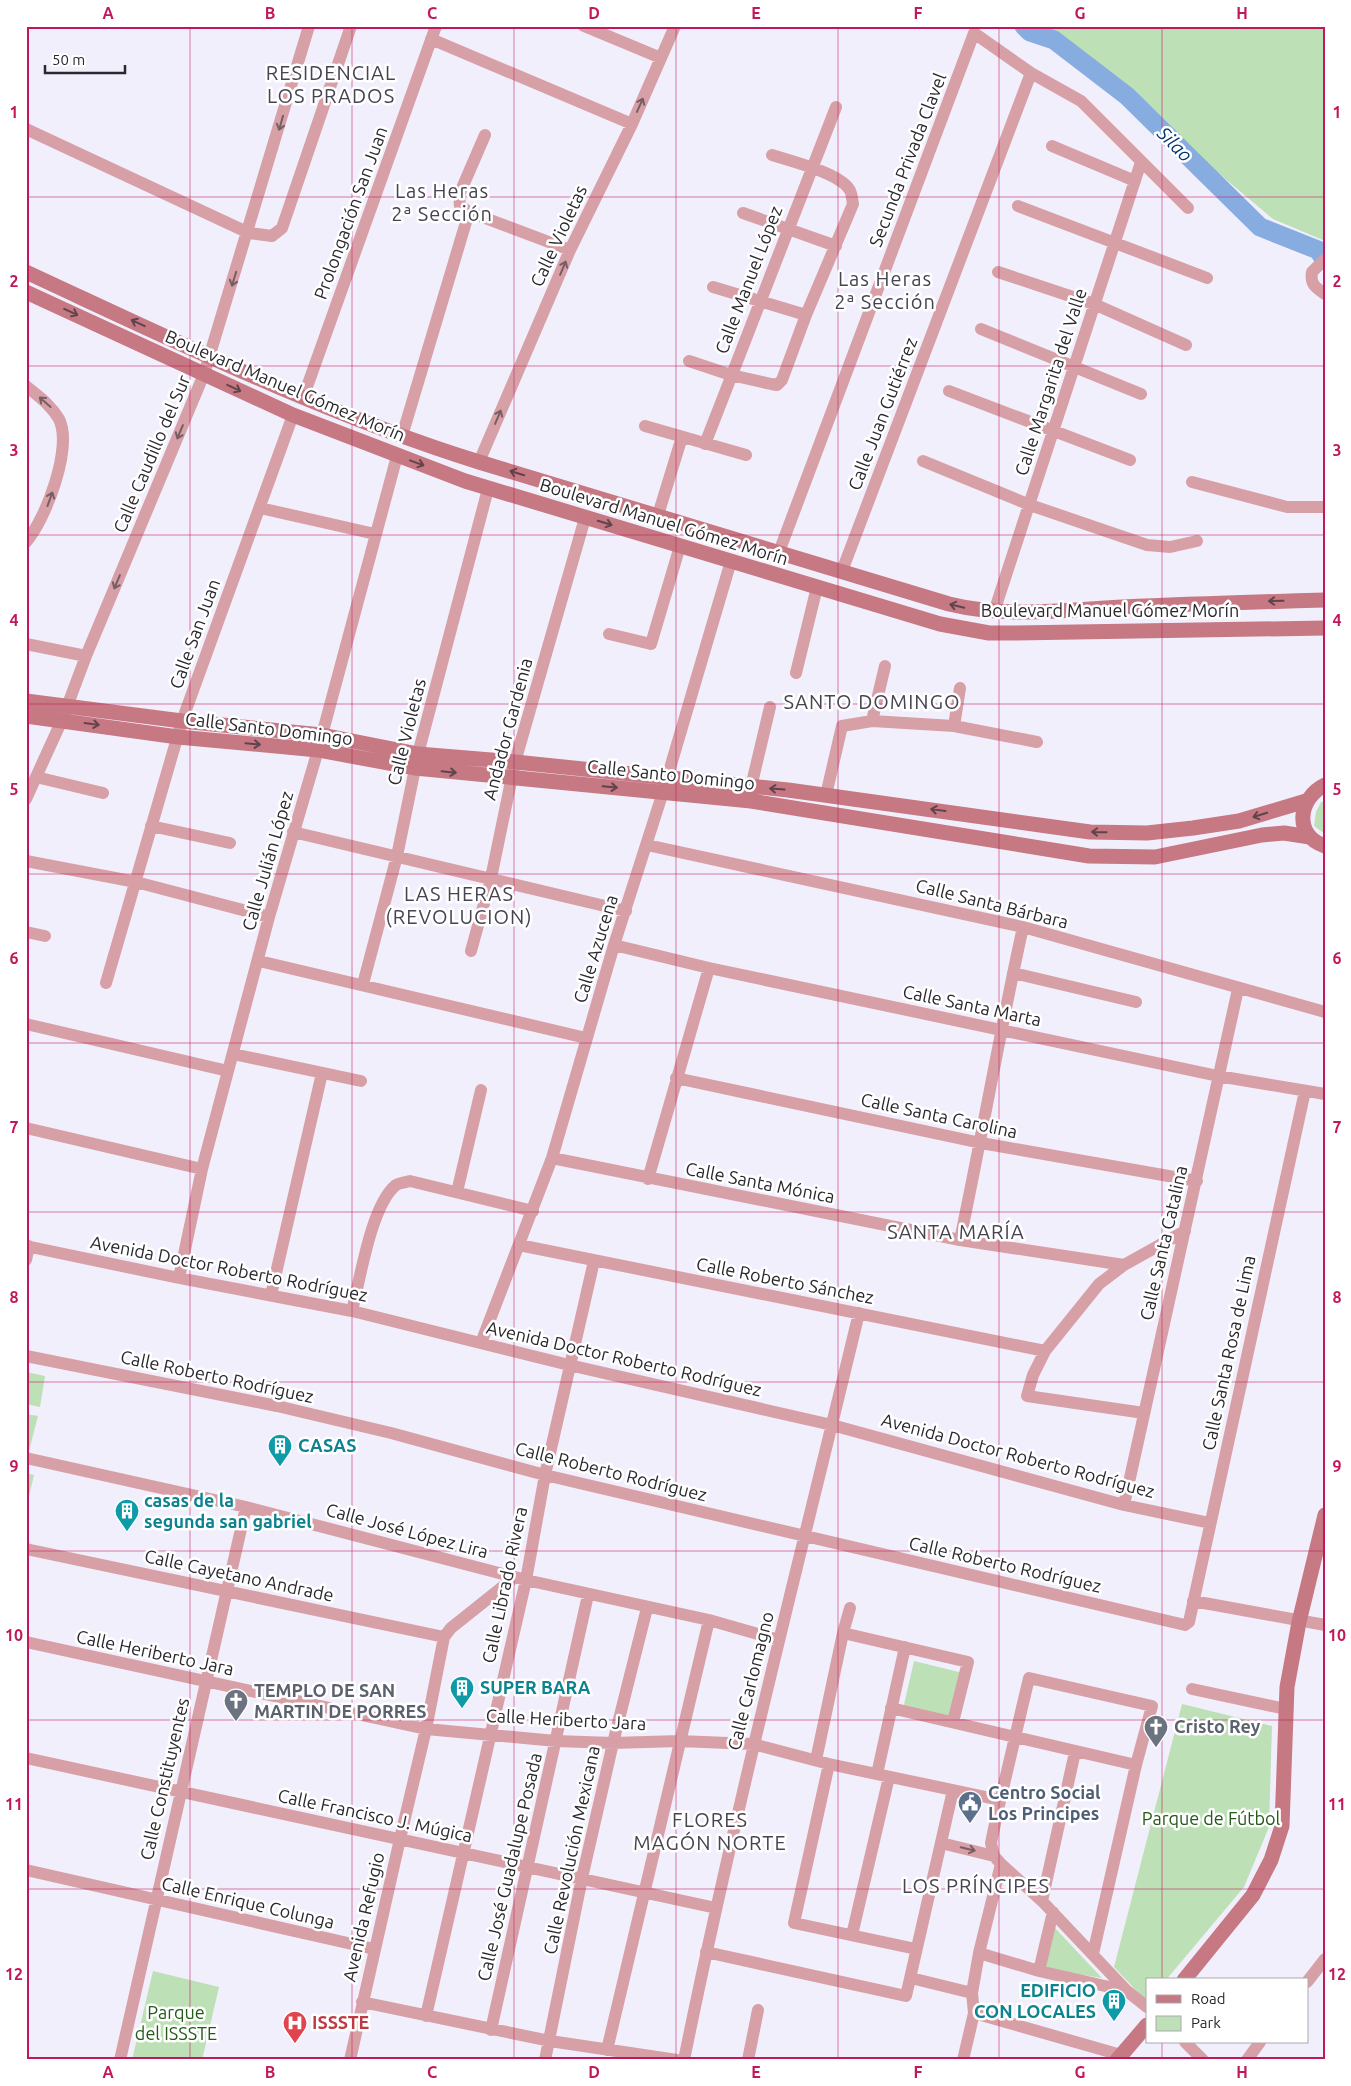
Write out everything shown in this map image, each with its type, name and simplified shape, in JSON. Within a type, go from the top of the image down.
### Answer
[{"type":"street","name":"Calle Caudillo del Sur","points":[[26,799],[68,706],[86,656],[204,374],[310,26]]},
{"type":"street","points":[[26,129],[248,233],[272,236],[282,228],[350,26]]},
{"type":"street","name":"Prolongación San Juan","points":[[303,398],[436,26]]},
{"type":"street","points":[[584,26],[661,58]]},
{"type":"street","name":"Calle Violetas","points":[[479,462],[570,250],[632,124],[675,26]]},
{"type":"street","name":"Secunda Privada Clavel","points":[[779,552],[974,33],[1031,73]]},
{"type":"street","points":[[431,39],[632,124]]},
{"type":"street","points":[[1031,73],[1081,101],[1188,208]]},
{"type":"street","name":"Calle Juan Gutiérrez","points":[[842,571],[1031,73]]},
{"type":"street","name":"Calle Manuel López","points":[[705,444],[836,107]]},
{"type":"street","points":[[485,135],[460,195],[460,206],[469,212],[570,250]]},
{"type":"street","points":[[1052,146],[1134,182]]},
{"type":"street","points":[[688,361],[732,375],[777,385],[782,380],[806,315],[853,204],[850,189],[840,180],[812,168],[772,156]]},
{"type":"street","name":"Calle Margarita del Valle","points":[[994,612],[1141,162]]},
{"type":"street","points":[[1018,206],[1207,278]]},
{"type":"street","points":[[402,436],[469,212]]},
{"type":"street","points":[[743,213],[836,246]]},
{"type":"street","points":[[1325,259],[1312,272],[1311,281],[1315,287],[1325,294]]},
{"type":"street","name":"Boulevard Manuel Gómez Morín","points":[[26,272],[303,398],[402,436],[479,462],[949,604],[994,612],[1016,613],[1220,602],[1325,600]]},
{"type":"street","points":[[998,272],[1094,304],[1186,345]]},
{"type":"street","points":[[713,287],[806,315]]},
{"type":"street","name":"Boulevard Manuel Gómez Morín","points":[[26,292],[294,415],[397,456],[488,489],[940,624],[989,633],[1325,628]]},
{"type":"street","points":[[981,329],[1141,394]]},
{"type":"street","points":[[26,386],[51,407],[59,420],[63,434],[57,480],[46,510],[26,542]]},
{"type":"street","points":[[949,391],[1130,460]]},
{"type":"street","name":"Calle San Juan","points":[[106,983],[182,721],[294,415]]},
{"type":"street","points":[[645,426],[746,455]]},
{"type":"street","points":[[658,515],[682,437]]},
{"type":"street","name":"Calle Julián López","points":[[179,1278],[202,1169],[269,918],[318,750],[397,456]]},
{"type":"street","points":[[923,461],[1030,505],[1147,545],[1170,547],[1197,541]]},
{"type":"street","points":[[1192,482],[1287,506],[1325,506]]},
{"type":"street","name":"Calle Violetas","points":[[363,984],[397,856],[416,761],[488,489]]},
{"type":"street","points":[[260,508],[375,534]]},
{"type":"street","name":"Andador Gardenia","points":[[472,951],[491,878],[515,762],[585,518]]},
{"type":"street","points":[[609,634],[652,644],[680,546]]},
{"type":"street","name":"Calle Azucena","points":[[482,1343],[552,1158],[614,945],[668,777],[732,561]]},
{"type":"street","points":[[802,583],[808,561]]},
{"type":"street","points":[[796,673],[817,587]]},
{"type":"street","points":[[26,644],[86,656]]},
{"type":"street","points":[[872,721],[885,666]]},
{"type":"street","points":[[954,726],[960,688]]},
{"type":"street","name":"Calle Santo Domingo","points":[[26,701],[182,721],[322,735],[416,761],[515,762],[668,777],[826,795],[1090,832],[1147,833],[1193,828],[1239,821],[1306,801]]},
{"type":"street","points":[[751,787],[770,707]]},
{"type":"street","name":"Calle Santo Domingo","points":[[26,716],[178,737],[416,761],[511,778],[750,801],[1089,856],[1155,856],[1262,835],[1284,833],[1310,837]]},
{"type":"street","points":[[826,795],[842,726],[872,721],[954,726],[1037,742]]},
{"type":"street","points":[[36,777],[103,793]]},
{"type":"street","points":[[1325,784],[1314,791],[1306,801],[1302,813],[1304,826],[1310,837],[1325,846]]},
{"type":"street","points":[[151,826],[230,843]]},
{"type":"street","points":[[293,832],[626,911]]},
{"type":"street","name":"Calle Santa Bárbara","points":[[647,845],[1023,927],[1325,1012]]},
{"type":"street","points":[[26,861],[136,882],[269,918]]},
{"type":"street","points":[[960,1240],[981,1143],[1000,1029],[1023,927]]},
{"type":"street","points":[[26,932],[45,936]]},
{"type":"street","name":"Calle Santa Marta","points":[[614,945],[709,968],[1218,1076],[1325,1094]]},
{"type":"street","points":[[259,960],[586,1038]]},
{"type":"street","points":[[648,1179],[709,968]]},
{"type":"street","points":[[1013,973],[1136,1002]]},
{"type":"street","name":"Calle Santa Catalina","points":[[1124,1505],[1238,989]]},
{"type":"street","points":[[26,1024],[228,1071]]},
{"type":"street","points":[[233,1054],[361,1081]]},
{"type":"street","points":[[271,1295],[322,1073]]},
{"type":"street","name":"Calle Santa Carolina","points":[[676,1078],[981,1143],[1196,1181]]},
{"type":"street","points":[[457,1192],[481,1090]]},
{"type":"street","name":"Calle Santa Rosa de Lima","points":[[1187,1623],[1305,1091]]},
{"type":"street","points":[[26,1128],[202,1169]]},
{"type":"street","name":"Calle Santa Mónica","points":[[552,1158],[648,1179],[960,1240],[1124,1265]]},
{"type":"street","points":[[352,1311],[374,1222],[384,1200],[396,1185],[410,1181],[533,1211]]},
{"type":"street","points":[[1144,1413],[1027,1396],[1033,1375],[1044,1351],[1099,1284],[1124,1265],[1185,1231]]},
{"type":"street","name":"Calle Roberto Sánchez","points":[[519,1245],[1044,1351]]},
{"type":"street","points":[[26,1260],[28,1246]]},
{"type":"street","name":"Avenida Doctor Roberto Rodríguez","points":[[28,1246],[179,1278],[352,1311],[569,1365],[832,1425],[1124,1505],[1210,1523]]},
{"type":"street","name":"Calle Librado Rivera","points":[[426,2016],[490,1735],[520,1579],[594,1261]]},
{"type":"street","name":"Calle Carlomagno","points":[[684,2060],[706,1952],[753,1744],[803,1536],[860,1313]]},
{"type":"street","name":"Calle Roberto Rodríguez","points":[[26,1356],[277,1406],[390,1433],[545,1475],[1185,1625],[1187,1623]]},
{"type":"street","name":"Calle José López Lira","points":[[26,1458],[246,1507],[520,1579],[708,1620],[779,1640]]},
{"type":"street","name":"Calle Constituyentes","points":[[120,2060],[246,1507]]},
{"type":"street","points":[[1186,1978],[1252,1895],[1263,1878],[1277,1844],[1282,1826],[1287,1687],[1299,1622],[1325,1515]]},
{"type":"street","name":"Calle Cayetano Andrade","points":[[26,1549],[444,1638]]},
{"type":"street","points":[[444,1638],[451,1628],[520,1579]]},
{"type":"street","name":"Calle José Guadalupe Posada","points":[[491,2030],[588,1595]]},
{"type":"street","points":[[1192,1601],[1299,1622],[1325,1625]]},
{"type":"street","name":"Calle Revolución Mexicana","points":[[546,2060],[582,1878],[612,1744],[647,1608]]},
{"type":"street","points":[[850,1608],[843,1633],[794,1923],[916,1949]]},
{"type":"street","points":[[607,2050],[708,1620]]},
{"type":"street","points":[[843,1633],[968,1662],[953,1722]]},
{"type":"street","name":"Avenida Refugio","points":[[350,2060],[426,1729],[444,1638]]},
{"type":"street","name":"Calle Heriberto Jara","points":[[26,1642],[206,1683],[426,1729],[556,1741],[612,1744],[679,1741],[753,1744],[822,1762],[1000,1800]]},
{"type":"street","points":[[877,1774],[905,1647]]},
{"type":"street","points":[[1093,1954],[1136,1765],[1152,1706],[1029,1678],[991,1842],[998,1860],[1053,1912],[1127,1991],[1146,2006]]},
{"type":"street","points":[[1192,1690],[1286,1709]]},
{"type":"street","points":[[891,1708],[1136,1765]]},
{"type":"street","points":[[1042,1901],[1075,1752]]},
{"type":"street","name":"Calle Francisco J. Múgica","points":[[26,1758],[716,1908]]},
{"type":"street","points":[[852,1935],[889,1777]]},
{"type":"street","points":[[706,1952],[906,1996],[953,1790]]},
{"type":"street","points":[[941,1843],[998,1860]]},
{"type":"street","points":[[962,2060],[974,2013],[972,1993],[998,1860]]},
{"type":"street","name":"Calle Enrique Colunga","points":[[26,1870],[374,1949]]},
{"type":"street","points":[[1039,1971],[1053,1912]]},
{"type":"street","points":[[979,1953],[1039,1971],[1127,1991]]},
{"type":"street","points":[[1308,1981],[1325,1959]]},
{"type":"street","points":[[910,1978],[972,1993]]},
{"type":"street","points":[[362,2002],[550,2041],[649,2058],[677,2060]]},
{"type":"street","points":[[748,2060],[758,2010]]},
{"type":"street","points":[[974,2013],[1119,2058],[1146,2026]]},
{"type":"street","points":[[1187,2044],[1203,2060]]},
{"type":"street","points":[[1247,2060],[1259,2044]]},
{"type":"green space","points":[[1044,26],[1325,26],[1325,241],[1273,219]]},
{"type":"green space","points":[[1321,802],[1325,802],[1325,834],[1314,826],[1316,812]]},
{"type":"green space","points":[[26,1372],[45,1376],[40,1407],[26,1404]]},
{"type":"green space","points":[[26,1414],[38,1416],[28,1455],[26,1454]]},
{"type":"green space","points":[[26,1473],[34,1475],[26,1509]]},
{"type":"green space","points":[[914,1661],[963,1673],[951,1720],[903,1709]]},
{"type":"green space","name":"Parque de Fútbol","points":[[1182,1704],[1272,1726],[1269,1827],[1244,1887],[1168,1978],[1146,1978],[1146,2001],[1114,1967]]},
{"type":"green space","points":[[1055,1928],[1102,1978],[1045,1969]]},
{"type":"green space","name":"Parque del ISSSTE","points":[[153,1971],[219,1987],[202,2060],[132,2060]]},
{"type":"waterway","name":"Silao","points":[[1024,26],[1030,32],[1054,40],[1127,96],[1260,227],[1318,250],[1325,260]]},
{"type":"place","name":"CASAS","points":[[280,1467]]},
{"type":"place","name":"casas de la segunda san gabriel","points":[[127,1532]]},
{"type":"place","name":"SUPER BARA","points":[[462,1709]]},
{"type":"place","name":"TEMPLO DE SAN MARTIN DE PORRES","points":[[236,1722]]},
{"type":"place","name":"Cristo Rey","points":[[1156,1748]]},
{"type":"place","name":"Centro Social Los Principes","points":[[970,1824]]},
{"type":"place","name":"EDIFICIO CON LOCALES","points":[[1114,2022]]},
{"type":"place","name":"ISSSTE","points":[[295,2044]]},
{"type":"district","name":"RESIDENCIAL LOS PRADOS","points":[[331,84]]},
{"type":"district","name":"Las Heras 2ª Sección","points":[[442,202]]},
{"type":"district","name":"Las Heras 2ª Sección","points":[[885,290]]},
{"type":"district","name":"SANTO DOMINGO","points":[[872,702]]},
{"type":"district","name":"LAS HERAS (REVOLUCION)","points":[[459,906]]},
{"type":"district","name":"SANTA MARÍA","points":[[956,1232]]},
{"type":"district","name":"FLORES MAGÓN NORTE","points":[[710,1832]]},
{"type":"district","name":"LOS PRÍNCIPES","points":[[976,1886]]}]
